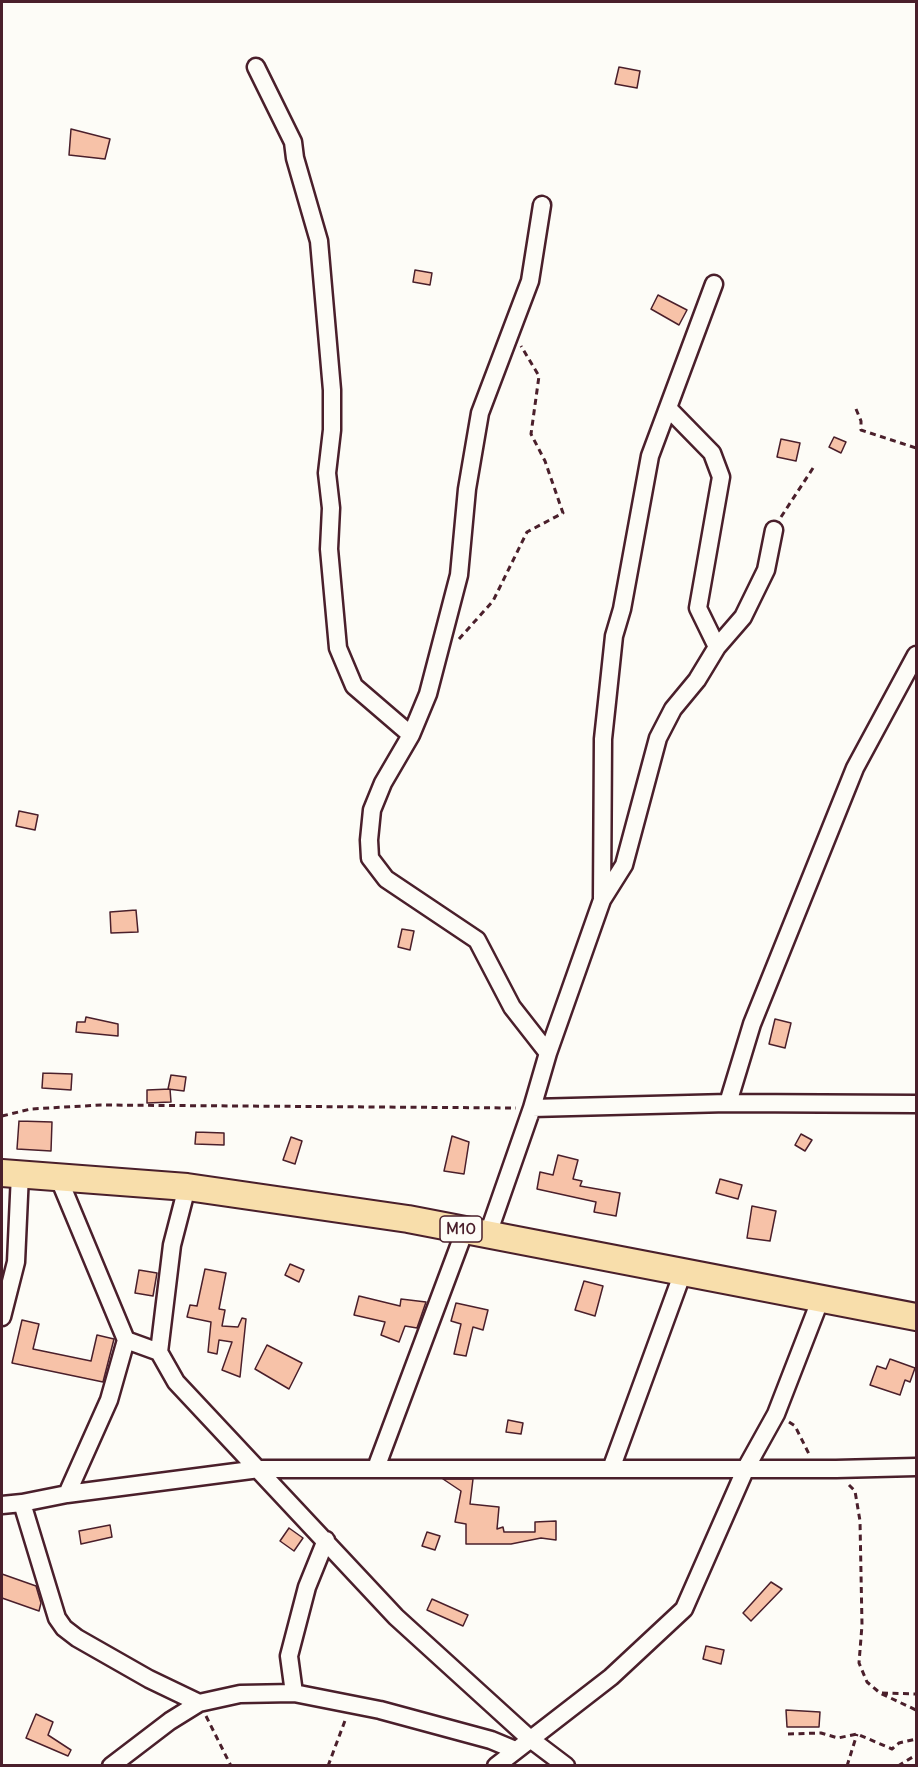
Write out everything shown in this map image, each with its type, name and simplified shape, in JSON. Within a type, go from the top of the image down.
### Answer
[{"type":"main road","name":"M10","points":[[11,1174],[187,1187],[477,1232],[916,1317]]},
{"type":"street","points":[[256,67],[293,142],[295,158],[320,241],[332,390],[332,430],[327,473],[331,508],[329,549],[338,648],[354,686],[411,735]]},
{"type":"street","points":[[542,205],[530,281],[480,413],[467,489],[459,575],[428,694],[411,735],[383,783],[372,810],[369,840],[370,858],[386,879],[477,940],[512,1007],[548,1053]]},
{"type":"street","points":[[602,900],[603,739],[614,636],[622,609],[650,456],[714,284]]},
{"type":"street","points":[[668,408],[712,453],[721,477],[698,608],[717,647]]},
{"type":"street","points":[[376,1468],[532,1108],[548,1053],[602,900],[624,865],[658,738],[673,709],[697,680],[717,647],[743,617],[766,570],[774,530]]},
{"type":"street","points":[[728,1103],[752,1024],[855,768],[916,655]]},
{"type":"street","points":[[532,1108],[728,1103],[916,1104]]},
{"type":"street","points":[[2,1317],[16,1262],[11,1174]]},
{"type":"street","points":[[59,1179],[126,1340],[109,1400],[67,1494]]},
{"type":"street","points":[[187,1187],[172,1245],[159,1352],[176,1382],[327,1539],[396,1617],[530,1738],[566,1766]]},
{"type":"street","points":[[611,1469],[683,1272]]},
{"type":"street","points":[[496,1766],[611,1677],[684,1609],[746,1467],[776,1414],[820,1298]]},
{"type":"street","points":[[126,1340],[159,1352]]},
{"type":"street","points":[[2,1505],[67,1494],[259,1469],[916,1467]]},
{"type":"street","points":[[22,1503],[57,1618],[64,1628],[77,1638],[139,1673],[200,1703]]},
{"type":"street","points":[[294,1693],[289,1656],[307,1587],[327,1539]]},
{"type":"street","points":[[111,1766],[170,1721],[200,1703],[240,1694],[294,1693],[380,1710],[490,1740],[515,1750]]},
{"type":"path","points":[[456,643],[493,601],[527,532],[563,513],[545,461],[531,434],[539,376],[512,329]]},
{"type":"path","points":[[856,409],[861,421],[861,430],[916,448]]},
{"type":"path","points":[[774,530],[789,502],[815,465]]},
{"type":"path","points":[[2,1116],[31,1109],[101,1105],[532,1108]]},
{"type":"path","points":[[776,1414],[795,1426],[811,1457],[826,1469],[843,1478],[855,1491],[861,1547],[859,1663],[867,1682],[880,1693],[916,1710]]},
{"type":"path","points":[[880,1693],[916,1695]]},
{"type":"path","points":[[200,1703],[231,1766]]},
{"type":"path","points":[[328,1766],[350,1705]]},
{"type":"path","points":[[788,1734],[821,1733],[838,1738],[857,1734],[892,1749],[899,1743],[916,1739]]},
{"type":"path","points":[[847,1766],[857,1734]]},
{"type":"path","points":[[898,1766],[916,1755]]},
{"type":"building","points":[[619,67],[640,71],[637,88],[615,84]]},
{"type":"building","points":[[71,129],[110,139],[105,159],[69,155]]},
{"type":"building","points":[[415,270],[432,273],[430,285],[413,282]]},
{"type":"building","points":[[658,295],[687,310],[679,325],[651,309]]},
{"type":"building","points":[[834,437],[846,442],[841,453],[829,447]]},
{"type":"building","points":[[781,439],[800,443],[796,461],[777,457]]},
{"type":"building","points":[[19,811],[38,815],[35,830],[16,826]]},
{"type":"building","points":[[136,910],[138,932],[111,933],[110,912]]},
{"type":"building","points":[[402,929],[414,931],[410,950],[398,947]]},
{"type":"building","points":[[86,1017],[118,1024],[118,1036],[76,1032],[77,1022],[85,1022]]},
{"type":"building","points":[[775,1019],[791,1023],[785,1048],[769,1044]]},
{"type":"building","points":[[43,1073],[72,1074],[71,1090],[42,1088]]},
{"type":"building","points":[[171,1075],[186,1077],[184,1091],[168,1089]]},
{"type":"building","points":[[170,1089],[171,1102],[147,1103],[147,1090]]},
{"type":"building","points":[[19,1121],[52,1122],[51,1151],[17,1149]]},
{"type":"building","points":[[196,1132],[224,1133],[224,1145],[195,1144]]},
{"type":"building","points":[[801,1134],[812,1140],[805,1151],[795,1145]]},
{"type":"building","points":[[452,1136],[469,1142],[464,1174],[444,1171]]},
{"type":"building","points":[[291,1137],[302,1141],[295,1164],[283,1160]]},
{"type":"building","points":[[558,1155],[578,1160],[573,1179],[582,1181],[580,1186],[620,1193],[616,1216],[594,1212],[596,1202],[537,1189],[540,1172],[553,1175]]},
{"type":"building","points":[[720,1179],[742,1185],[738,1199],[716,1193]]},
{"type":"building","points":[[752,1206],[776,1211],[770,1241],[747,1238]]},
{"type":"building","points":[[290,1264],[304,1270],[299,1282],[285,1275]]},
{"type":"building","points":[[205,1269],[226,1273],[219,1309],[225,1310],[222,1326],[238,1327],[242,1318],[246,1319],[240,1377],[222,1370],[232,1342],[219,1340],[217,1354],[208,1352],[211,1322],[187,1317],[190,1305],[197,1306]]},
{"type":"building","points":[[139,1270],[157,1273],[153,1296],[135,1293]]},
{"type":"building","points":[[584,1281],[603,1286],[595,1316],[575,1310]]},
{"type":"building","points":[[359,1296],[400,1306],[401,1299],[426,1302],[417,1328],[405,1326],[399,1342],[381,1335],[385,1322],[354,1315]]},
{"type":"building","points":[[456,1303],[488,1310],[483,1330],[473,1327],[466,1356],[454,1354],[461,1324],[451,1321]]},
{"type":"building","points":[[22,1320],[39,1324],[33,1349],[91,1361],[97,1335],[114,1339],[103,1382],[12,1363]]},
{"type":"building","points":[[267,1345],[302,1363],[289,1389],[255,1369]]},
{"type":"building","points":[[890,1359],[915,1368],[910,1382],[905,1380],[900,1395],[870,1385],[877,1366],[886,1369]]},
{"type":"building","points":[[508,1420],[523,1423],[521,1434],[506,1432]]},
{"type":"building","points":[[443,1479],[473,1479],[470,1504],[499,1507],[497,1529],[503,1527],[504,1532],[535,1532],[535,1522],[556,1521],[556,1540],[541,1538],[511,1544],[466,1544],[466,1524],[455,1522],[461,1491]]},
{"type":"building","points":[[110,1525],[112,1537],[81,1544],[79,1531]]},
{"type":"building","points":[[289,1528],[303,1538],[294,1551],[280,1541]]},
{"type":"building","points":[[427,1532],[440,1536],[435,1550],[422,1546]]},
{"type":"building","points":[[2,1574],[36,1586],[41,1603],[39,1611],[2,1598]]},
{"type":"building","points":[[771,1582],[782,1589],[751,1621],[743,1613]]},
{"type":"building","points":[[432,1599],[468,1615],[463,1626],[427,1610]]},
{"type":"building","points":[[706,1646],[724,1650],[721,1664],[703,1659]]},
{"type":"building","points":[[786,1710],[820,1712],[819,1727],[787,1727]]},
{"type":"building","points":[[36,1714],[53,1722],[48,1735],[71,1750],[68,1756],[26,1738]]}]
